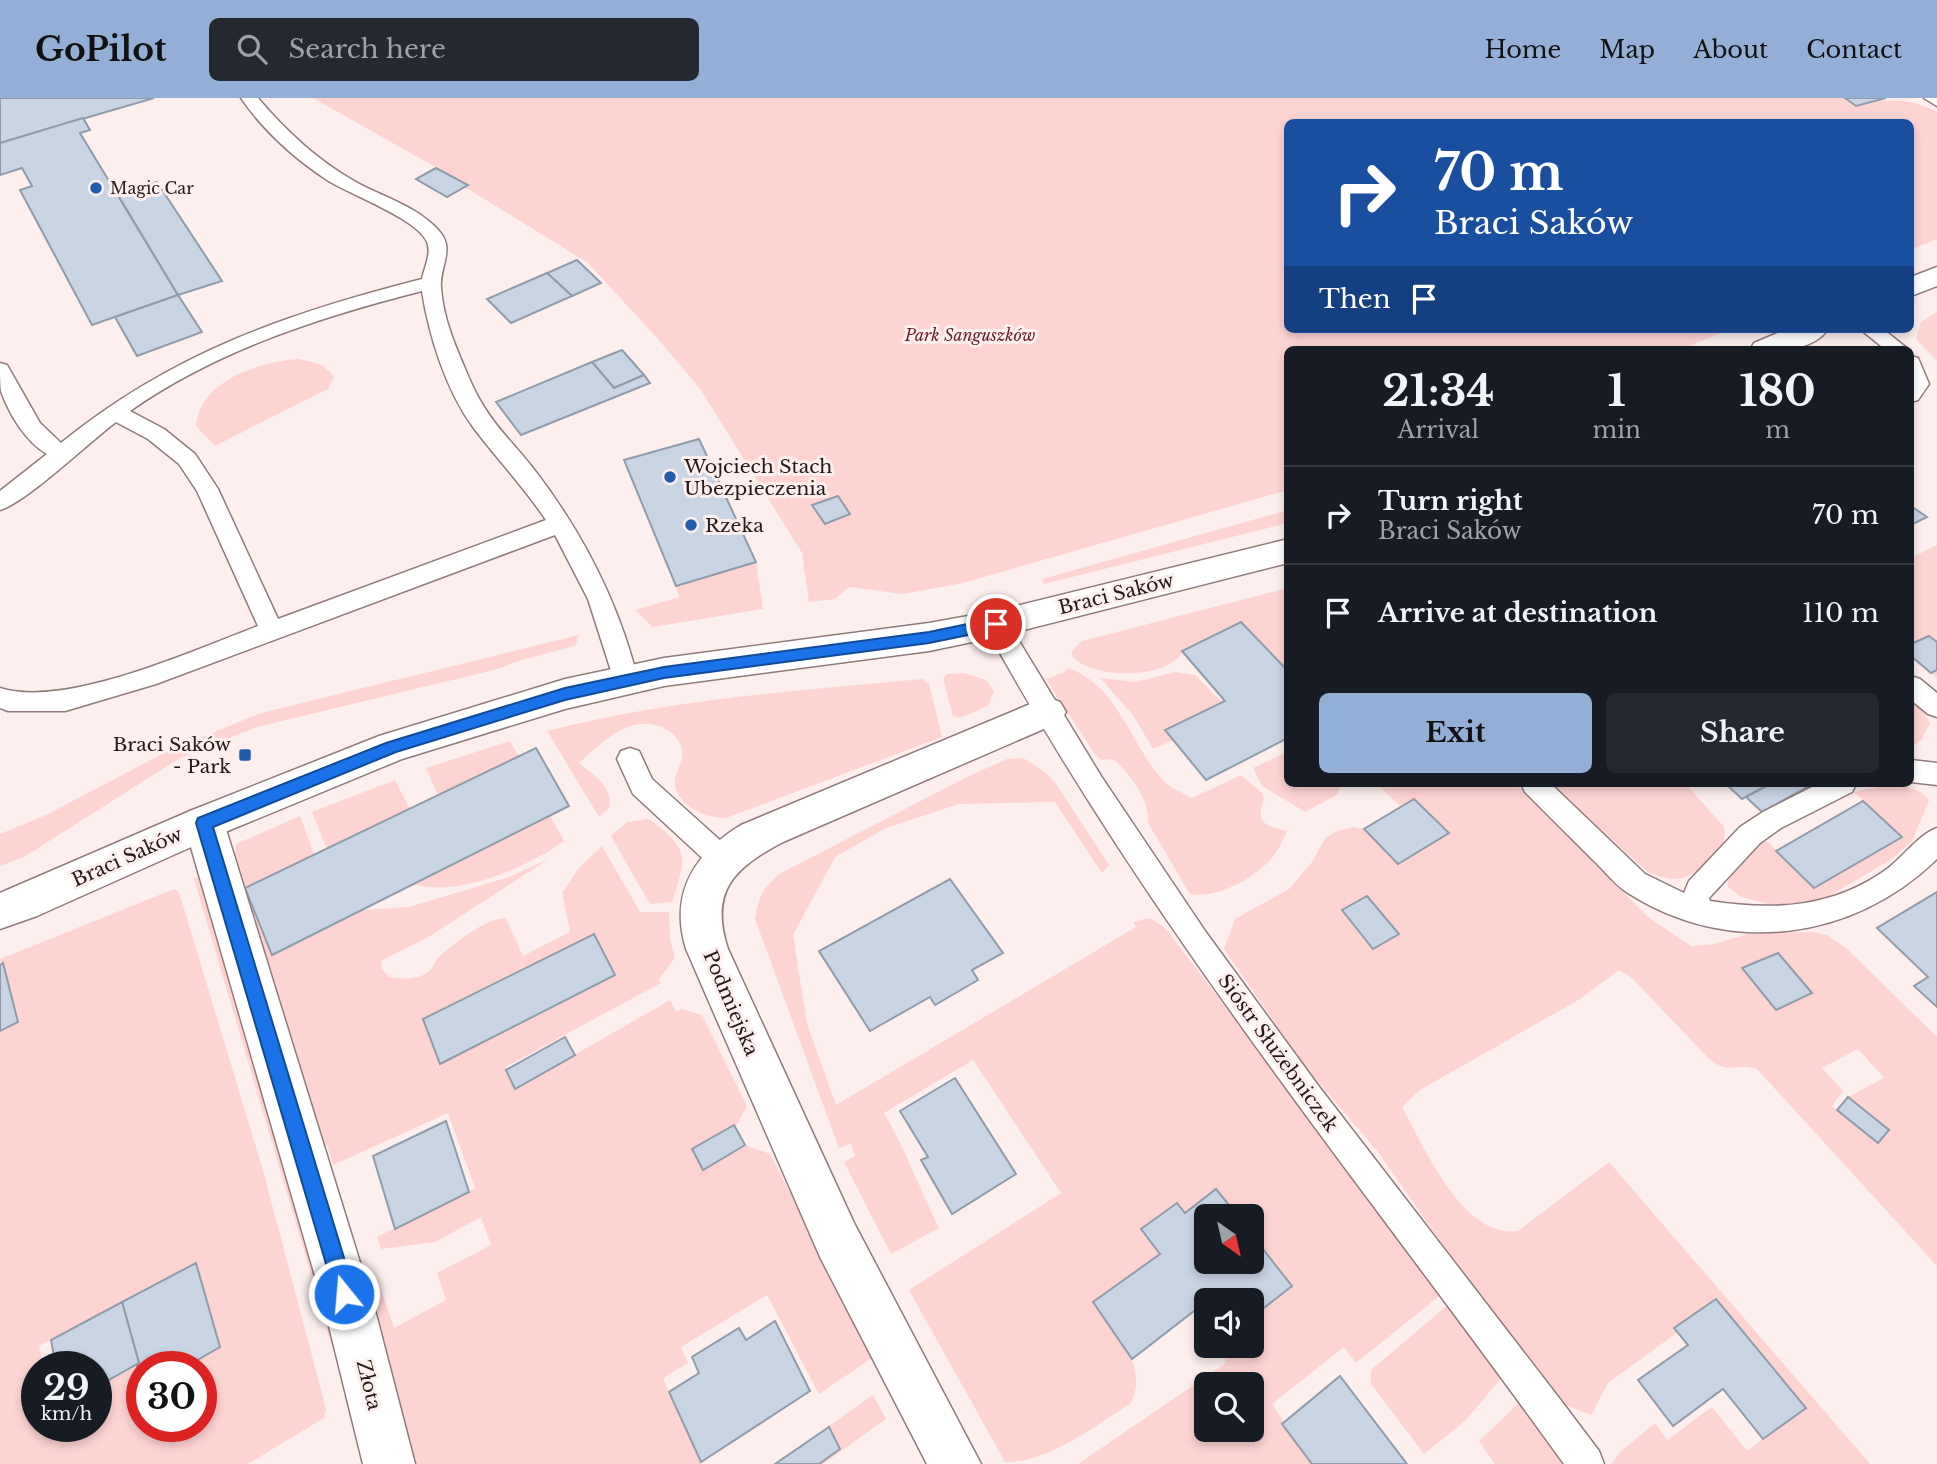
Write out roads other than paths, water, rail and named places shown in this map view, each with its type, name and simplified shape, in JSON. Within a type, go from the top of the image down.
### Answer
[{"type":"street","points":[[1914,286],[1937,276]]},
{"type":"street","points":[[1774,346],[1804,333]]},
{"type":"street","name":"Braci Saków","points":[[8,910],[204,823],[392,747],[552,697],[626,680],[721,664],[929,637],[996,624],[1284,552]]},
{"type":"street","name":"Podmiejska","points":[[955,1464],[837,1240],[793,1149],[707,949],[699,918],[702,898],[722,859],[739,846],[769,830],[1048,712]]},
{"type":"street","name":"Złota","points":[[204,823],[351,1314],[389,1464]]},
{"type":"lane","points":[[249,98],[264,117],[310,162],[349,186],[404,211],[435,238],[438,254],[431,283],[436,317],[471,407],[528,477],[560,524],[604,603],[620,650],[626,680]]},
{"type":"lane","points":[[1932,98],[1937,101]]},
{"type":"lane","points":[[0,502],[115,412],[156,384],[212,355],[372,298],[431,283]]},
{"type":"lane","points":[[1876,333],[1893,346]]},
{"type":"lane","points":[[0,370],[29,425],[47,447],[61,453]]},
{"type":"lane","points":[[1914,371],[1919,384],[1914,391]]},
{"type":"lane","points":[[115,412],[156,434],[187,458],[206,489],[272,631]]},
{"type":"lane","points":[[0,698],[65,701],[156,674],[560,524]]},
{"type":"lane","name":"Sióstr Służebniczek","points":[[996,624],[1048,712],[1185,925],[1268,1042],[1586,1464]]},
{"type":"lane","points":[[1914,688],[1937,707]]},
{"type":"lane","points":[[630,759],[642,786],[722,859]]},
{"type":"lane","points":[[1914,771],[1937,775]]},
{"type":"lane","points":[[1537,787],[1635,883],[1653,894],[1691,908],[1759,918],[1793,918],[1824,913],[1849,905],[1916,863],[1937,840]]},
{"type":"lane","points":[[1691,908],[1699,890],[1750,835],[1772,820],[1837,787]]},
{"type":"place","name":"Magic Car","points":[[96,188]]},
{"type":"place","name":"Wojciech Stach Ubezpieczenia","points":[[670,477]]},
{"type":"place","name":"Rzeka","points":[[691,525]]},
{"type":"place","name":"Braci Saków - Park","points":[[245,755]]},
{"type":"park label","name":"Park Sanguszków","points":[[970,335]]}]
